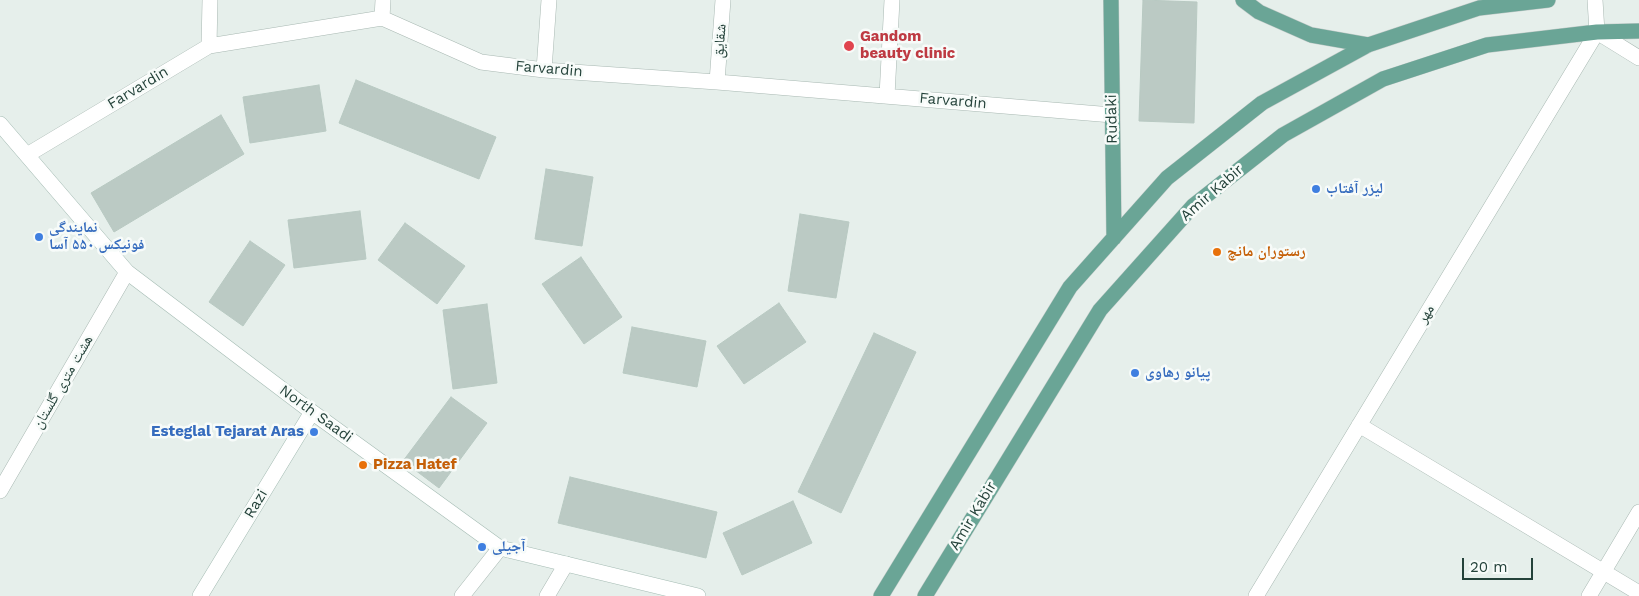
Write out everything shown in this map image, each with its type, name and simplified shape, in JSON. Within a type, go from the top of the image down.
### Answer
[{"type":"main road","name":"Rudaki","points":[[1111,0],[1114,238]]},
{"type":"main road","points":[[1243,0],[1258,12],[1311,35],[1368,44]]},
{"type":"main road","points":[[881,596],[1070,287],[1167,178],[1262,103],[1368,44],[1479,8],[1548,0]]},
{"type":"main road","name":"Amir Kabir","points":[[925,596],[1100,310],[1193,206],[1283,134],[1383,79],[1487,45],[1597,32],[1639,31]]},
{"type":"street","points":[[209,46],[210,0]]},
{"type":"street","points":[[382,18],[383,0]]},
{"type":"street","points":[[544,70],[549,0]]},
{"type":"street","name":"شقایق","points":[[717,82],[722,0]]},
{"type":"street","points":[[887,96],[892,0]]},
{"type":"street","points":[[1595,0],[1597,32],[1639,58]]},
{"type":"street","name":"Farvardin","points":[[27,155],[209,46],[382,18],[481,62],[544,70],[717,82],[1112,115]]},
{"type":"street","name":"مهر","points":[[1256,596],[1597,32]]},
{"type":"street","name":"North Saadi","points":[[0,124],[127,272],[312,412],[500,548],[698,596]]},
{"type":"street","name":"هشت متری گلستان","points":[[0,491],[127,272]]},
{"type":"street","name":"Razi","points":[[200,596],[312,412]]},
{"type":"street","points":[[1359,425],[1639,593]]},
{"type":"street","points":[[1589,596],[1639,512]]},
{"type":"street","points":[[462,596],[500,548]]},
{"type":"street","points":[[547,596],[566,564]]},
{"type":"building","points":[[1143,0],[1197,2],[1194,123],[1139,121]]},
{"type":"building","points":[[356,80],[496,137],[479,179],[339,123]]},
{"type":"building","points":[[319,85],[326,131],[250,143],[243,97]]},
{"type":"building","points":[[221,115],[244,154],[114,232],[91,193]]},
{"type":"building","points":[[546,169],[593,177],[582,246],[535,239]]},
{"type":"building","points":[[360,211],[366,259],[294,268],[288,220]]},
{"type":"building","points":[[800,214],[849,222],[836,298],[788,291]]},
{"type":"building","points":[[405,223],[465,266],[437,304],[378,260]]},
{"type":"building","points":[[250,241],[285,265],[243,326],[209,302]]},
{"type":"building","points":[[581,257],[622,317],[584,344],[542,284]]},
{"type":"building","points":[[779,303],[806,342],[744,384],[717,346]]},
{"type":"building","points":[[487,304],[497,383],[453,389],[443,310]]},
{"type":"building","points":[[632,327],[706,341],[697,387],[623,373]]},
{"type":"building","points":[[874,333],[916,352],[841,513],[798,492]]},
{"type":"building","points":[[451,397],[487,423],[439,488],[403,461]]},
{"type":"building","points":[[570,477],[717,512],[706,558],[558,523]]},
{"type":"building","points":[[793,501],[812,543],[742,575],[723,533]]},
{"type":"place","name":"Gandom beauty clinic","points":[[849,46]]},
{"type":"place","name":"لیزر آفتاب","points":[[1316,189]]},
{"type":"place","name":"نمایندگی فونیکس ۵۵۰ آسا","points":[[39,237]]},
{"type":"place","name":"رستوران مانچ","points":[[1217,252]]},
{"type":"place","name":"پیانو رهاوی","points":[[1135,373]]},
{"type":"place","name":"Esteglal Tejarat Aras","points":[[314,432]]},
{"type":"place","name":"Pizza Hatef","points":[[363,465]]},
{"type":"place","name":"آجیلی","points":[[482,547]]}]
